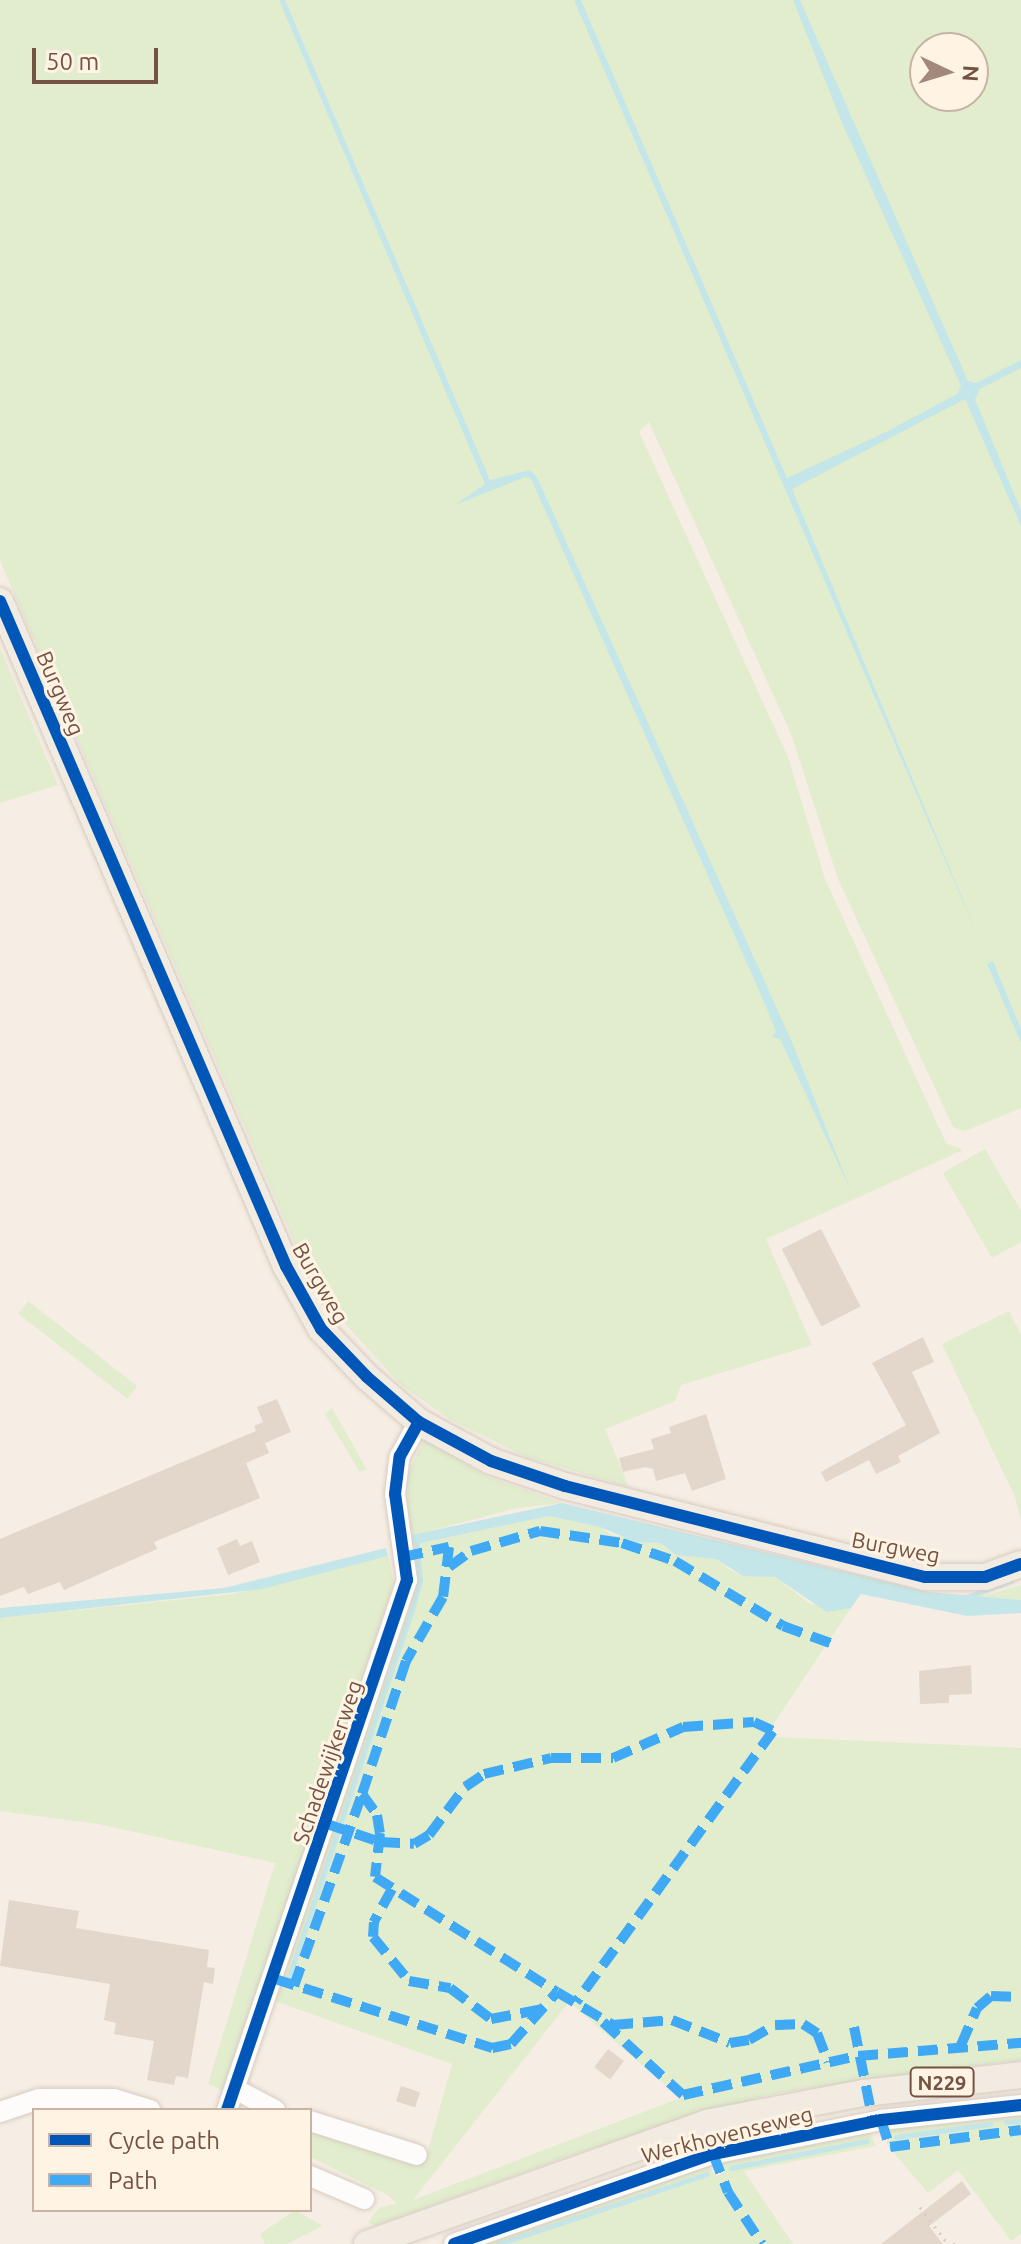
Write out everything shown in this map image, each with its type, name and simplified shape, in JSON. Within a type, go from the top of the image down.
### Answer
[{"type":"main road","name":"Burgweg","points":[[0,601],[286,1266],[321,1329],[419,1422],[491,1461],[565,1486],[925,1577],[985,1577],[1021,1564]]},
{"type":"main road","name":"Werkhovenseweg","points":[[367,2244],[706,2123],[878,2090],[1021,2075]]},
{"type":"street","name":"Schadewijkerweg","points":[[228,2108],[237,2090],[407,1580],[395,1494],[400,1456],[419,1422]]},
{"type":"street","points":[[237,2090],[271,2108]]},
{"type":"street","points":[[0,2112],[39,2099],[114,2099],[143,2108]]},
{"type":"street","name":"Werkhovenseweg","points":[[454,2244],[579,2197],[727,2151],[881,2120],[1021,2105]]},
{"type":"street","points":[[312,2122],[417,2155]]},
{"type":"street","points":[[312,2177],[364,2199]]},
{"type":"path","points":[[920,2207],[951,2244],[959,2244]]},
{"type":"green space","points":[[0,0],[1021,0],[1021,1108],[965,1131],[953,1127],[838,879],[791,734],[649,422],[639,432],[788,757],[825,879],[946,1143],[963,1150],[766,1239],[812,1345],[681,1385],[675,1401],[605,1429],[629,1487],[527,1457],[451,1420],[400,1384],[316,1292],[0,561]]},
{"type":"green space","points":[[0,648],[58,785],[0,803]]},
{"type":"green space","points":[[985,1149],[1021,1211],[1021,1242],[992,1258],[943,1173]]},
{"type":"green space","points":[[28,1301],[137,1386],[127,1399],[18,1314]]},
{"type":"green space","points":[[1009,1311],[1021,1335],[1021,1522],[1015,1497],[942,1344]]},
{"type":"green space","points":[[332,1408],[367,1470],[359,1471],[325,1414]]},
{"type":"green space","points":[[424,1439],[486,1476],[562,1503],[518,1508],[410,1536],[406,1477]]},
{"type":"green space","points":[[549,1516],[600,1527],[612,1535],[661,1542],[677,1555],[716,1559],[733,1572],[775,1577],[810,1604],[851,1608],[768,1732],[775,1737],[1021,1748],[1021,2060],[771,2094],[575,2154],[375,2226],[368,2222],[380,2207],[397,2204],[388,2195],[312,2158],[312,2127],[426,2158],[452,2064],[275,2001],[409,1604],[412,1545]],"holes":[[[569,2002],[680,2098],[413,2200]]]},
{"type":"green space","points":[[388,1556],[394,1582],[388,1602],[225,2091],[208,2084],[275,1863],[98,1824],[0,1811],[0,1618],[233,1594]]},
{"type":"green space","points":[[1021,1585],[1021,1600],[967,1597],[991,1594]]},
{"type":"green space","points":[[1021,2112],[1021,2234],[1011,2241],[958,2170],[928,2193],[887,2145],[887,2129]]},
{"type":"green space","points":[[869,2132],[876,2146],[744,2171],[793,2244],[467,2244],[708,2165],[716,2176],[724,2173],[722,2161]]},
{"type":"green space","points":[[292,2212],[298,2212],[323,2226],[287,2244],[265,2244],[260,2234]]},
{"type":"water","points":[[279,0],[285,0],[490,480],[530,470],[537,477],[792,1042],[850,1189],[780,1039],[772,1037],[776,1031],[758,988],[531,479],[525,477],[455,505],[485,484]]},
{"type":"water","points":[[574,0],[581,0],[787,478],[888,431],[957,394],[961,386],[843,125],[793,0],[800,0],[968,381],[976,383],[1021,360],[1021,368],[980,389],[975,399],[1021,511],[1021,526],[965,399],[792,489],[983,948]]},
{"type":"water","points":[[993,961],[1021,1029],[1021,1043],[987,964]]},
{"type":"water","points":[[562,1503],[928,1592],[1021,1600],[1021,1613],[967,1616],[861,1594],[851,1608],[827,1612],[775,1577],[743,1576],[716,1559],[676,1555],[661,1543],[636,1542],[600,1527],[549,1516],[412,1545],[410,1536],[416,1534]]},
{"type":"water","points":[[386,1548],[388,1556],[262,1589],[0,1618],[0,1608],[224,1588]]},
{"type":"building","points":[[821,1229],[860,1307],[821,1326],[782,1249]]},
{"type":"building","points":[[923,1337],[934,1362],[912,1372],[940,1433],[898,1456],[901,1462],[876,1474],[869,1460],[826,1482],[821,1472],[906,1425],[872,1363]]},
{"type":"building","points":[[277,1399],[291,1432],[265,1443],[269,1453],[246,1463],[260,1498],[154,1542],[157,1549],[64,1590],[60,1582],[28,1594],[24,1587],[0,1596],[0,1539],[256,1431],[254,1426],[263,1422],[257,1407]]},
{"type":"building","points":[[706,1414],[726,1479],[692,1491],[685,1473],[656,1481],[653,1469],[645,1467],[623,1472],[619,1458],[654,1449],[651,1439],[671,1433],[669,1427]]},
{"type":"building","points":[[237,1539],[240,1546],[252,1541],[260,1562],[228,1575],[217,1548]]},
{"type":"building","points":[[971,1665],[972,1694],[949,1695],[949,1703],[920,1704],[919,1671]]},
{"type":"building","points":[[9,1900],[79,1911],[76,1928],[209,1950],[207,1967],[215,1968],[213,1984],[204,1982],[188,2078],[176,2076],[174,2085],[147,2080],[154,2041],[114,2034],[116,2023],[104,2020],[110,1984],[0,1966]]},
{"type":"building","points":[[608,2049],[624,2061],[610,2079],[594,2067]]},
{"type":"building","points":[[401,2086],[420,2092],[415,2107],[396,2101]]},
{"type":"building","points":[[962,2181],[971,2194],[929,2226],[943,2244],[881,2244]]},
{"type":"waterway","points":[[289,1977],[410,1616],[420,1581],[417,1544]]},
{"type":"waterway","points":[[967,1597],[1011,1581]]},
{"type":"waterway","points":[[1006,2122],[1021,2121]]},
{"type":"waterway","points":[[896,2137],[990,2124]]},
{"type":"waterway","points":[[731,2168],[866,2141]]},
{"type":"waterway","points":[[498,2244],[707,2174]]},
{"type":"marked path","points":[[449,1567],[471,1551],[540,1531],[622,1543],[675,1561],[783,1626],[833,1644]]},
{"type":"marked path","points":[[403,1557],[449,1547],[443,1597],[406,1661],[362,1794],[377,1815],[380,1833],[375,1877],[557,1992]]},
{"type":"marked path","points":[[327,1824],[380,1842],[414,1844],[429,1835],[465,1787],[484,1774],[551,1758],[613,1758],[683,1727],[754,1722],[773,1731],[576,2002]]},
{"type":"marked path","points":[[294,1986],[362,1794]]},
{"type":"marked path","points":[[392,1889],[374,1922],[373,1937],[409,1981],[450,1988],[491,2019],[543,2009]]},
{"type":"marked path","points":[[275,1979],[492,2048],[511,2044],[557,1992],[613,2025],[672,2020],[730,2043],[749,2040],[775,2025],[803,2024],[817,2033],[828,2062]]},
{"type":"marked path","points":[[961,2045],[977,2008],[991,1996],[1021,1997]]},
{"type":"marked path","points":[[603,2022],[683,2095],[858,2056],[1021,2043]]},
{"type":"marked path","points":[[854,2027],[873,2121]]},
{"type":"marked path","points":[[881,2120],[890,2147],[1021,2130]]},
{"type":"marked path","points":[[713,2154],[728,2192],[762,2244]]},
{"type":"cycle path","points":[[0,601],[286,1266],[321,1329],[367,1377],[419,1422],[491,1461],[565,1486],[925,1577],[985,1577],[1021,1564]]},
{"type":"cycle path","points":[[228,2108],[407,1580],[395,1494],[400,1456],[419,1422]]},
{"type":"cycle path","points":[[454,2244],[713,2154],[881,2120],[1021,2105]]}]
